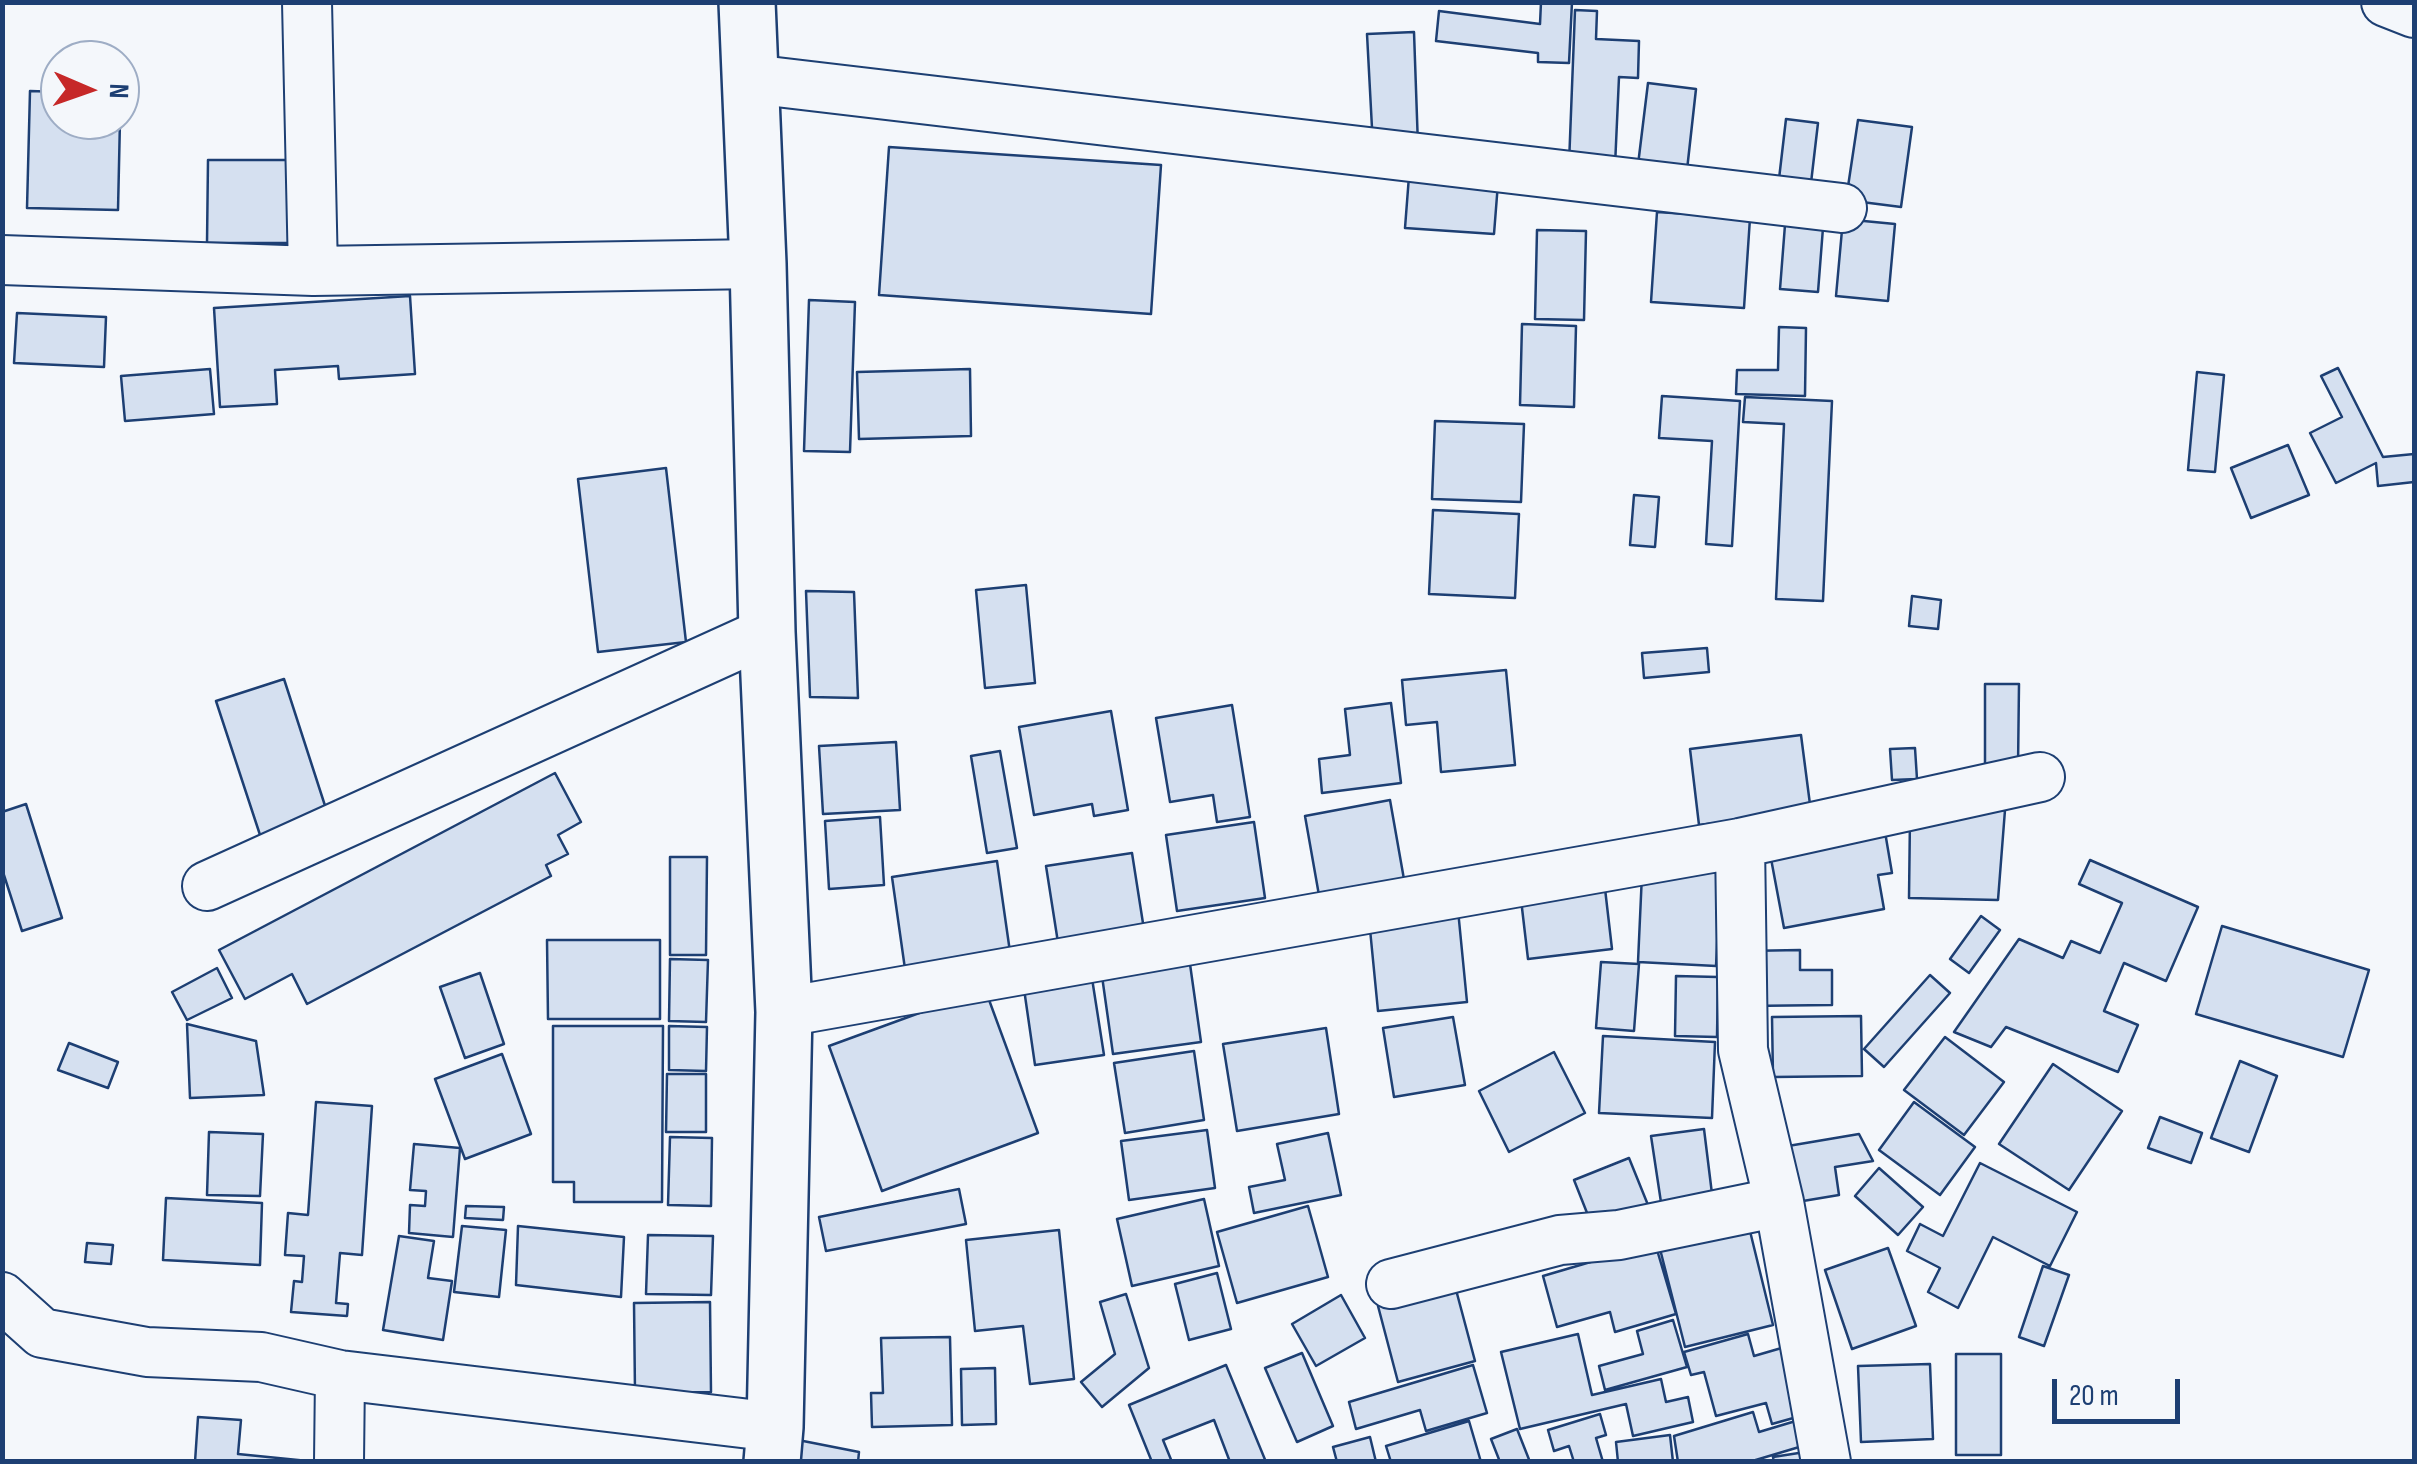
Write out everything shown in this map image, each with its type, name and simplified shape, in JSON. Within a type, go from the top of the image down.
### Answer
[{"type":"main road","points":[[748,2],[767,632],[784,1012],[774,1444]]},
{"type":"street","points":[[307,2],[314,272]]},
{"type":"street","points":[[2386,2],[2414,14]]},
{"type":"street","points":[[751,79],[1842,208]]},
{"type":"street","points":[[2,260],[314,272],[758,264]]},
{"type":"street","points":[[207,886],[767,632]]},
{"type":"street","points":[[784,1012],[1740,843],[2040,776]]},
{"type":"street","points":[[1740,843],[1743,1050],[1779,1202],[1826,1462]]},
{"type":"street","points":[[1392,1284],[1560,1240],[1619,1236],[1779,1202]]},
{"type":"street","points":[[2,1297],[42,1333],[147,1352],[260,1357],[340,1375],[774,1444]]},
{"type":"street","points":[[338,1462],[340,1375]]},
{"type":"building","points":[[1541,2],[1572,2],[1569,63],[1538,62],[1538,53],[1436,41],[1439,11],[1540,24]]},
{"type":"building","points":[[1575,10],[1597,11],[1596,39],[1639,41],[1638,78],[1619,77],[1615,166],[1569,164]]},
{"type":"building","points":[[1414,32],[1418,146],[1373,147],[1367,34]]},
{"type":"building","points":[[1648,83],[1696,89],[1686,179],[1637,173]]},
{"type":"building","points":[[30,91],[40,91],[40,140],[120,140],[118,210],[27,208]]},
{"type":"building","points":[[1786,119],[1818,123],[1809,200],[1777,196]]},
{"type":"building","points":[[1858,120],[1912,127],[1901,207],[1846,200]]},
{"type":"building","points":[[889,147],[1161,165],[1151,314],[879,295]]},
{"type":"building","points":[[208,160],[299,160],[297,243],[207,243]]},
{"type":"building","points":[[1409,176],[1498,183],[1494,234],[1405,228]]},
{"type":"building","points":[[1657,212],[1750,218],[1744,308],[1651,302]]},
{"type":"building","points":[[1786,212],[1824,215],[1818,292],[1780,289]]},
{"type":"building","points":[[1843,219],[1895,224],[1888,301],[1836,296]]},
{"type":"building","points":[[1537,230],[1586,231],[1584,320],[1535,319]]},
{"type":"building","points":[[410,296],[415,374],[339,379],[338,366],[275,370],[277,404],[220,407],[214,308]]},
{"type":"building","points":[[809,300],[855,302],[850,452],[804,451]]},
{"type":"building","points":[[17,313],[106,317],[104,367],[14,363]]},
{"type":"building","points":[[1522,324],[1576,326],[1574,407],[1520,405]]},
{"type":"building","points":[[1779,327],[1806,328],[1805,396],[1736,394],[1737,370],[1778,370]]},
{"type":"building","points":[[2338,368],[2383,457],[2414,454],[2414,482],[2378,486],[2376,463],[2336,483],[2310,433],[2342,417],[2321,376]]},
{"type":"building","points":[[210,369],[214,414],[125,421],[121,376]]},
{"type":"building","points":[[970,369],[971,436],[859,439],[857,372]]},
{"type":"building","points":[[2197,372],[2224,375],[2215,472],[2188,470]]},
{"type":"building","points":[[1662,396],[1740,401],[1732,546],[1706,544],[1712,441],[1659,438]]},
{"type":"building","points":[[1745,397],[1832,401],[1823,601],[1776,599],[1784,424],[1743,422]]},
{"type":"building","points":[[1435,421],[1524,424],[1521,502],[1432,499]]},
{"type":"building","points":[[2288,445],[2309,495],[2251,518],[2231,468]]},
{"type":"building","points":[[666,468],[686,642],[598,652],[578,479]]},
{"type":"building","points":[[1634,495],[1659,497],[1655,547],[1630,545]]},
{"type":"building","points":[[1433,510],[1519,514],[1515,598],[1429,594]]},
{"type":"building","points":[[1026,585],[1035,683],[985,688],[976,590]]},
{"type":"building","points":[[806,591],[854,592],[858,698],[810,697]]},
{"type":"building","points":[[1912,596],[1941,600],[1938,629],[1909,626]]},
{"type":"building","points":[[1707,648],[1709,672],[1644,678],[1642,653]]},
{"type":"building","points":[[1506,670],[1515,765],[1441,772],[1437,722],[1406,725],[1402,680]]},
{"type":"building","points":[[284,679],[329,818],[262,841],[216,701]]},
{"type":"building","points":[[1985,684],[2019,684],[2018,768],[1985,768]]},
{"type":"building","points":[[1391,703],[1401,783],[1322,793],[1319,759],[1350,755],[1345,709]]},
{"type":"building","points":[[1232,705],[1250,817],[1217,822],[1213,795],[1170,802],[1156,718]]},
{"type":"building","points":[[1111,711],[1128,810],[1094,816],[1092,804],[1034,815],[1019,727]]},
{"type":"building","points":[[1801,735],[1811,812],[1699,825],[1690,749]]},
{"type":"building","points":[[896,742],[900,810],[823,814],[819,746]]},
{"type":"building","points":[[1915,748],[1917,779],[1892,780],[1890,749]]},
{"type":"building","points":[[1000,751],[1017,848],[987,853],[971,756]]},
{"type":"building","points":[[555,773],[581,822],[558,835],[568,854],[546,865],[551,876],[307,1004],[292,974],[245,999],[219,950]]},
{"type":"building","points":[[1390,800],[1405,885],[1320,901],[1305,816]]},
{"type":"building","points":[[26,804],[62,918],[22,931],[2,869],[2,812]]},
{"type":"building","points":[[2005,810],[1998,900],[1909,898],[1910,817]]},
{"type":"building","points":[[880,817],[884,885],[829,889],[825,821]]},
{"type":"building","points":[[1254,822],[1265,898],[1177,911],[1166,835]]},
{"type":"building","points":[[1884,826],[1892,873],[1878,875],[1884,909],[1784,928],[1769,848]]},
{"type":"building","points":[[1132,853],[1145,936],[1059,949],[1046,866]]},
{"type":"building","points":[[670,857],[707,857],[706,955],[670,955]]},
{"type":"building","points":[[2090,860],[2198,907],[2166,981],[2124,963],[2104,1011],[2138,1025],[2118,1072],[2006,1027],[1991,1047],[1954,1032],[2019,939],[2063,958],[2071,941],[2100,953],[2122,903],[2079,884]]},
{"type":"building","points":[[997,861],[1011,959],[906,976],[892,877]]},
{"type":"building","points":[[1721,865],[1716,966],[1638,962],[1642,874]]},
{"type":"building","points":[[1604,880],[1612,949],[1528,959],[1520,891]]},
{"type":"building","points":[[1458,910],[1467,1002],[1378,1011],[1369,919]]},
{"type":"building","points":[[1981,916],[2000,930],[1969,973],[1950,959]]},
{"type":"building","points":[[2222,926],[2369,970],[2343,1057],[2196,1014]]},
{"type":"building","points":[[547,940],[660,940],[660,1019],[548,1019]]},
{"type":"building","points":[[1800,950],[1800,970],[1832,970],[1832,1005],[1746,1006],[1745,951]]},
{"type":"building","points":[[1189,957],[1201,1042],[1113,1054],[1101,969]]},
{"type":"building","points":[[670,959],[708,960],[706,1022],[669,1021]]},
{"type":"building","points":[[1601,962],[1639,964],[1634,1031],[1596,1028]]},
{"type":"building","points":[[217,968],[232,998],[187,1020],[172,992]]},
{"type":"building","points":[[1091,972],[1104,1055],[1035,1065],[1023,982]]},
{"type":"building","points":[[480,973],[504,1044],[465,1058],[440,987]]},
{"type":"building","points":[[1930,975],[1950,993],[1884,1067],[1864,1049]]},
{"type":"building","points":[[1676,976],[1718,977],[1717,1037],[1675,1036]]},
{"type":"building","points":[[985,989],[1038,1133],[882,1191],[829,1046]]},
{"type":"building","points":[[1861,1016],[1862,1076],[1773,1077],[1772,1017]]},
{"type":"building","points":[[1453,1017],[1465,1085],[1394,1097],[1383,1028]]},
{"type":"building","points":[[187,1024],[256,1041],[264,1095],[190,1098]]},
{"type":"building","points":[[553,1026],[663,1026],[662,1202],[574,1202],[574,1182],[553,1182]]},
{"type":"building","points":[[669,1026],[707,1027],[706,1071],[669,1070]]},
{"type":"building","points":[[1326,1028],[1339,1114],[1237,1131],[1223,1044]]},
{"type":"building","points":[[1603,1036],[1715,1042],[1712,1118],[1599,1113]]},
{"type":"building","points":[[1945,1037],[2004,1082],[1964,1135],[1904,1090]]},
{"type":"building","points":[[69,1043],[118,1062],[108,1088],[58,1070]]},
{"type":"building","points":[[1194,1051],[1204,1120],[1125,1133],[1114,1063]]},
{"type":"building","points":[[1554,1052],[1585,1113],[1509,1152],[1479,1091]]},
{"type":"building","points":[[502,1054],[531,1134],[465,1159],[435,1079]]},
{"type":"building","points":[[2240,1061],[2277,1076],[2249,1152],[2211,1138]]},
{"type":"building","points":[[2053,1064],[2122,1111],[2069,1190],[1999,1144]]},
{"type":"building","points":[[667,1074],[706,1074],[706,1132],[666,1132]]},
{"type":"building","points":[[316,1102],[372,1106],[362,1255],[340,1253],[336,1303],[348,1304],[347,1316],[291,1312],[294,1281],[302,1282],[304,1256],[285,1255],[288,1213],[308,1215]]},
{"type":"building","points":[[1914,1102],[1975,1147],[1940,1195],[1879,1150]]},
{"type":"building","points":[[2160,1117],[2202,1133],[2191,1163],[2148,1148]]},
{"type":"building","points":[[1704,1129],[1713,1202],[1662,1209],[1651,1136]]},
{"type":"building","points":[[1207,1130],[1215,1188],[1129,1200],[1121,1141]]},
{"type":"building","points":[[209,1132],[263,1134],[260,1196],[207,1195]]},
{"type":"building","points":[[1328,1133],[1341,1195],[1254,1213],[1249,1187],[1285,1180],[1277,1144]]},
{"type":"building","points":[[1859,1134],[1873,1161],[1835,1167],[1839,1195],[1797,1202],[1788,1146]]},
{"type":"building","points":[[670,1137],[712,1138],[711,1206],[668,1205]]},
{"type":"building","points":[[414,1144],[460,1148],[453,1237],[409,1233],[410,1205],[425,1206],[426,1191],[410,1190]]},
{"type":"building","points":[[1629,1158],[1648,1205],[1593,1228],[1574,1180]]},
{"type":"building","points":[[1980,1163],[2077,1212],[2050,1266],[1993,1237],[1958,1308],[1928,1292],[1940,1268],[1907,1251],[1920,1224],[1943,1236]]},
{"type":"building","points":[[1879,1168],[1923,1207],[1898,1235],[1855,1196]]},
{"type":"building","points":[[959,1189],[966,1224],[826,1251],[819,1217]]},
{"type":"building","points":[[166,1198],[262,1203],[260,1265],[163,1260]]},
{"type":"building","points":[[1204,1199],[1219,1266],[1132,1286],[1117,1219]]},
{"type":"building","points":[[466,1206],[504,1207],[503,1220],[465,1218]]},
{"type":"building","points":[[1308,1206],[1328,1277],[1237,1303],[1217,1232]]},
{"type":"building","points":[[462,1226],[506,1230],[499,1297],[454,1292]]},
{"type":"building","points":[[518,1226],[624,1237],[621,1297],[516,1285]]},
{"type":"building","points":[[1749,1227],[1773,1325],[1685,1347],[1660,1249]]},
{"type":"building","points":[[1059,1230],[1074,1379],[1030,1384],[1023,1326],[975,1331],[966,1240]]},
{"type":"building","points":[[648,1235],[713,1236],[711,1295],[646,1294]]},
{"type":"building","points":[[399,1236],[434,1241],[428,1278],[452,1281],[443,1340],[383,1330]]},
{"type":"building","points":[[87,1243],[113,1245],[111,1264],[85,1262]]},
{"type":"building","points":[[1655,1243],[1676,1314],[1615,1332],[1610,1312],[1557,1327],[1543,1276]]},
{"type":"building","points":[[1888,1248],[1916,1326],[1852,1349],[1825,1270]]},
{"type":"building","points":[[2043,1266],[2069,1275],[2044,1346],[2019,1337]]},
{"type":"building","points":[[1217,1273],[1231,1329],[1189,1340],[1175,1284]]},
{"type":"building","points":[[1455,1286],[1475,1361],[1398,1382],[1378,1306]]},
{"type":"building","points":[[1126,1294],[1149,1368],[1102,1407],[1081,1382],[1115,1354],[1100,1302]]},
{"type":"building","points":[[1341,1295],[1365,1338],[1316,1366],[1292,1324]]},
{"type":"building","points":[[710,1302],[711,1392],[635,1393],[634,1303]]},
{"type":"building","points":[[1673,1320],[1687,1367],[1605,1390],[1599,1366],[1643,1354],[1637,1331]]},
{"type":"building","points":[[1578,1334],[1592,1395],[1661,1379],[1666,1402],[1688,1397],[1693,1422],[1633,1436],[1626,1404],[1520,1429],[1501,1352]]},
{"type":"building","points":[[1748,1334],[1754,1356],[1785,1347],[1804,1415],[1772,1424],[1766,1403],[1716,1416],[1704,1372],[1691,1375],[1684,1352]]},
{"type":"building","points":[[950,1337],[952,1425],[872,1427],[871,1393],[883,1393],[881,1338]]},
{"type":"building","points":[[1302,1353],[1333,1426],[1297,1442],[1265,1368]]},
{"type":"building","points":[[1956,1354],[2001,1354],[2001,1455],[1956,1455]]},
{"type":"building","points":[[1930,1364],[1933,1439],[1861,1442],[1858,1366]]},
{"type":"building","points":[[1226,1365],[1266,1462],[1230,1462],[1214,1420],[1163,1440],[1172,1462],[1152,1462],[1129,1405]]},
{"type":"building","points":[[1473,1365],[1487,1413],[1426,1431],[1420,1410],[1356,1429],[1349,1402]]},
{"type":"building","points":[[995,1368],[996,1424],[962,1425],[961,1369]]},
{"type":"building","points":[[1753,1412],[1759,1432],[1809,1417],[1816,1442],[1749,1462],[1678,1462],[1674,1436]]},
{"type":"building","points":[[1600,1414],[1606,1435],[1596,1438],[1603,1462],[1574,1462],[1569,1446],[1554,1451],[1548,1430]]},
{"type":"building","points":[[198,1417],[241,1420],[238,1454],[318,1462],[195,1462]]},
{"type":"building","points":[[1469,1421],[1481,1462],[1391,1462],[1386,1446]]},
{"type":"building","points":[[1517,1429],[1530,1462],[1500,1462],[1491,1439]]},
{"type":"building","points":[[1670,1435],[1673,1462],[1618,1462],[1616,1442]]},
{"type":"building","points":[[1370,1437],[1376,1462],[1337,1462],[1333,1447]]},
{"type":"building","points":[[793,1439],[859,1452],[858,1462],[789,1462]]},
{"type":"building","points":[[1818,1450],[1818,1462],[1774,1462],[1773,1457]]}]
